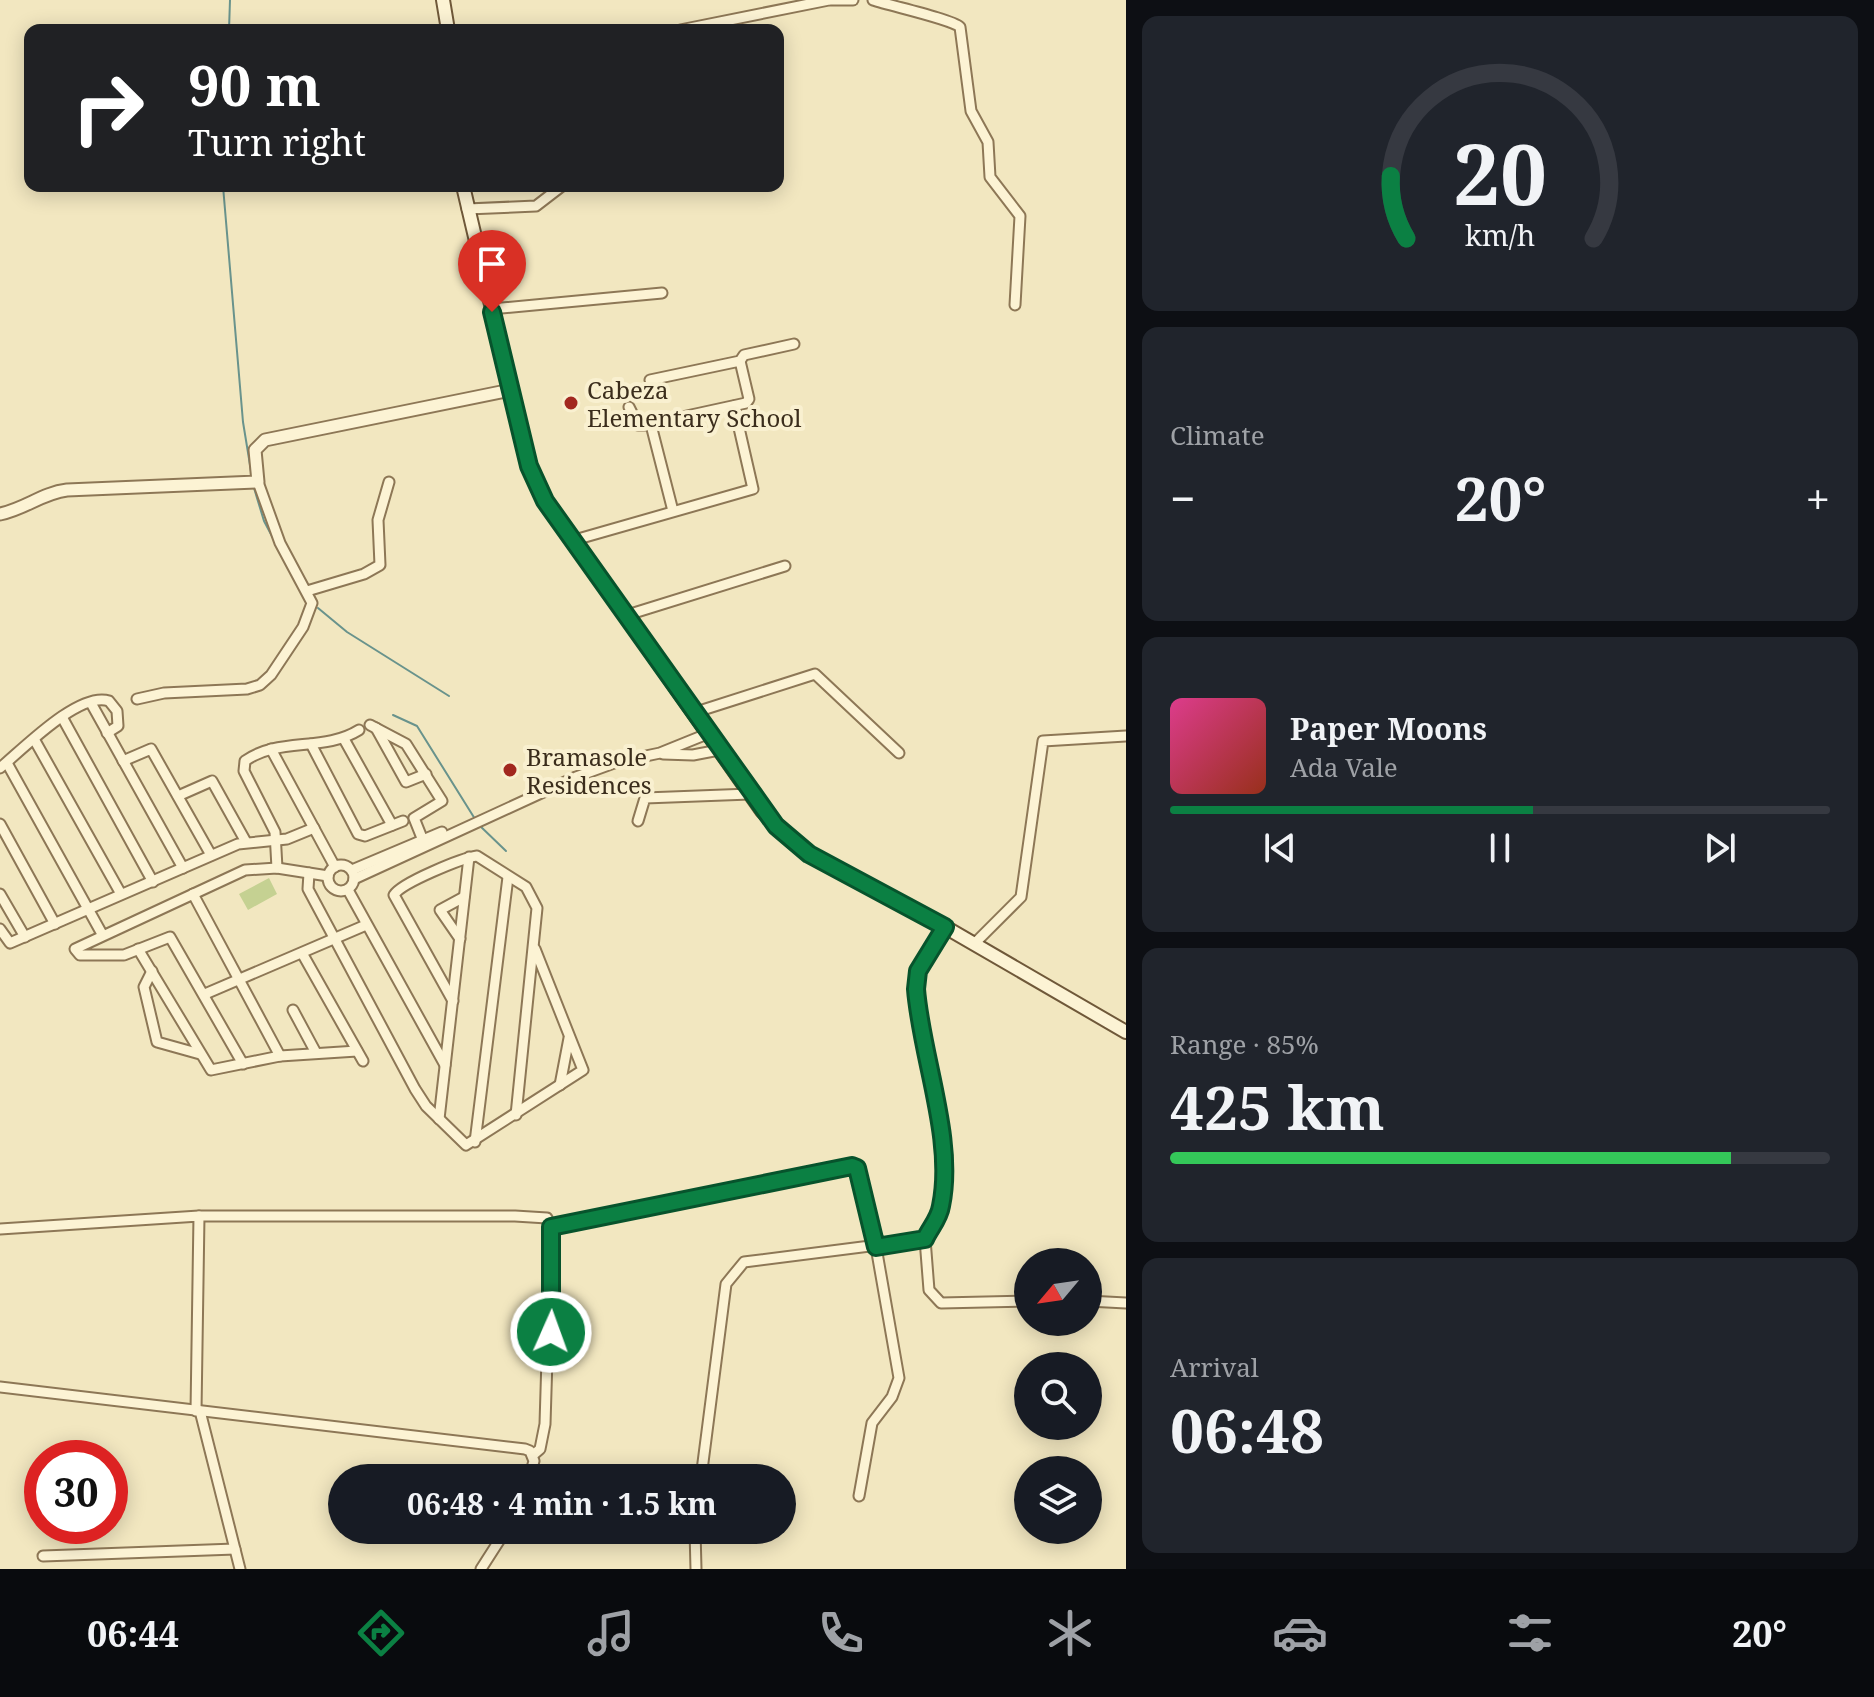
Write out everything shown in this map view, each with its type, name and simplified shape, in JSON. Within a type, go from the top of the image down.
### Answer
[{"type":"main road","points":[[443,0],[447,24]]},
{"type":"main road","points":[[464,192],[529,466],[545,501],[750,794],[776,826],[809,854],[945,927],[1126,1032]]},
{"type":"street","points":[[710,24],[830,0],[853,0]]},
{"type":"street","points":[[873,0],[905,12],[945,19],[960,27],[971,111],[988,142],[990,177],[1020,216],[1015,305]]},
{"type":"street","points":[[467,209],[536,206],[554,192]]},
{"type":"street","points":[[491,309],[662,293]]},
{"type":"street","points":[[650,380],[740,361],[744,355],[794,344]]},
{"type":"street","points":[[629,407],[638,425],[734,406],[749,399],[740,361]]},
{"type":"street","points":[[137,699],[164,693],[247,689],[260,685],[271,675],[310,615],[312,603],[280,543],[258,482],[255,450],[265,440],[511,390]]},
{"type":"street","points":[[571,541],[753,489],[734,406]]},
{"type":"street","points":[[650,424],[673,511]]},
{"type":"street","points":[[0,514],[17,510],[47,493],[67,490],[258,482]]},
{"type":"street","points":[[307,591],[364,574],[380,565],[378,520],[389,482]]},
{"type":"street","points":[[624,616],[785,566]]},
{"type":"street","points":[[693,713],[815,674],[899,753]]},
{"type":"street","points":[[102,934],[3,766],[62,717],[102,699],[115,707],[119,724],[107,733]]},
{"type":"street","points":[[91,703],[183,868]]},
{"type":"street","points":[[62,717],[153,882]]},
{"type":"street","points":[[422,838],[414,818],[442,803],[426,774],[406,744],[373,726],[406,782],[426,774]]},
{"type":"street","points":[[277,868],[278,841],[243,766],[249,758],[271,749],[344,739],[359,730]]},
{"type":"street","points":[[389,857],[497,814],[576,777],[617,762],[660,753],[707,734]]},
{"type":"street","points":[[974,944],[1021,897],[1043,741],[1126,736]]},
{"type":"street","points":[[34,739],[121,894]]},
{"type":"street","points":[[344,739],[392,825]]},
{"type":"street","points":[[311,744],[358,834],[365,836],[403,821]]},
{"type":"street","points":[[123,761],[151,749],[211,855]]},
{"type":"street","points":[[271,749],[314,828],[331,871],[334,889],[348,890]]},
{"type":"street","points":[[660,753],[693,755],[719,750]]},
{"type":"street","points":[[178,796],[212,781],[246,842]]},
{"type":"street","points":[[638,821],[645,798],[707,799],[750,794]]},
{"type":"street","points":[[0,824],[55,924]]},
{"type":"street","points":[[0,929],[9,943],[211,855],[246,842],[278,841],[314,828]]},
{"type":"street","points":[[445,1065],[348,890],[353,875],[422,838],[454,832]]},
{"type":"street","points":[[439,1119],[469,857]]},
{"type":"street","points":[[453,1001],[394,895],[397,890],[469,857],[480,857],[526,887],[535,902],[535,949],[516,1115]]},
{"type":"street","points":[[243,1064],[170,937],[113,956],[76,953],[78,944],[245,870],[277,868],[309,873],[346,866],[353,875]]},
{"type":"street","points":[[309,873],[308,889],[415,1089],[439,1119],[466,1145],[583,1070],[535,949]]},
{"type":"street","points":[[475,1142],[508,877]]},
{"type":"street","points":[[193,894],[280,1056]]},
{"type":"street","points":[[460,939],[440,910],[464,897]]},
{"type":"street","points":[[1,898],[25,937]]},
{"type":"street","points":[[205,994],[366,925]]},
{"type":"street","points":[[945,927],[918,971],[916,989],[935,1094],[943,1174],[941,1206],[920,1240],[929,1290],[936,1301],[1014,1301]]},
{"type":"street","points":[[138,949],[211,1070],[315,1051],[357,1051]]},
{"type":"street","points":[[302,953],[363,1061]]},
{"type":"street","points":[[152,971],[144,985],[157,1042],[200,1054]]},
{"type":"street","points":[[293,1010],[315,1051]]},
{"type":"street","points":[[560,1085],[569,1038]]},
{"type":"street","points":[[551,1227],[852,1166],[857,1168],[876,1247],[886,1313],[897,1352],[899,1378],[892,1397],[872,1423],[859,1496]]},
{"type":"street","points":[[199,1216],[198,1411],[240,1569]]},
{"type":"street","points":[[0,1229],[199,1216],[547,1218],[551,1227],[545,1424],[540,1449],[533,1455],[531,1464]]},
{"type":"street","points":[[703,1464],[720,1317],[726,1284],[733,1271],[744,1262],[920,1240]]},
{"type":"street","points":[[1102,1302],[1126,1303]]},
{"type":"street","points":[[0,1387],[525,1449],[533,1455]]},
{"type":"street","points":[[481,1569],[497,1544]]},
{"type":"street","points":[[695,1544],[696,1569]]},
{"type":"street","points":[[43,1556],[235,1549]]},
{"type":"green space","points":[[269,878],[277,894],[248,910],[239,894]]},
{"type":"waterway","points":[[229,24],[230,0]]},
{"type":"waterway","points":[[224,192],[243,422],[251,471]]},
{"type":"waterway","points":[[254,488],[264,521],[297,584]]},
{"type":"waterway","points":[[318,608],[347,632],[449,696]]},
{"type":"waterway","points":[[393,715],[417,726],[475,819]]},
{"type":"waterway","points":[[478,824],[506,851]]},
{"type":"place","name":"Cabeza Elementary School","points":[[571,403]]},
{"type":"place","name":"Bramasole Residences","points":[[510,770]]},
{"type":"route","points":[[492,312],[529,466],[545,501],[762,811],[791,841],[809,854],[945,927],[931,947],[916,980],[917,1008],[935,1094],[943,1174],[941,1206],[925,1239],[876,1247],[855,1166],[551,1227],[551,1332]]}]
